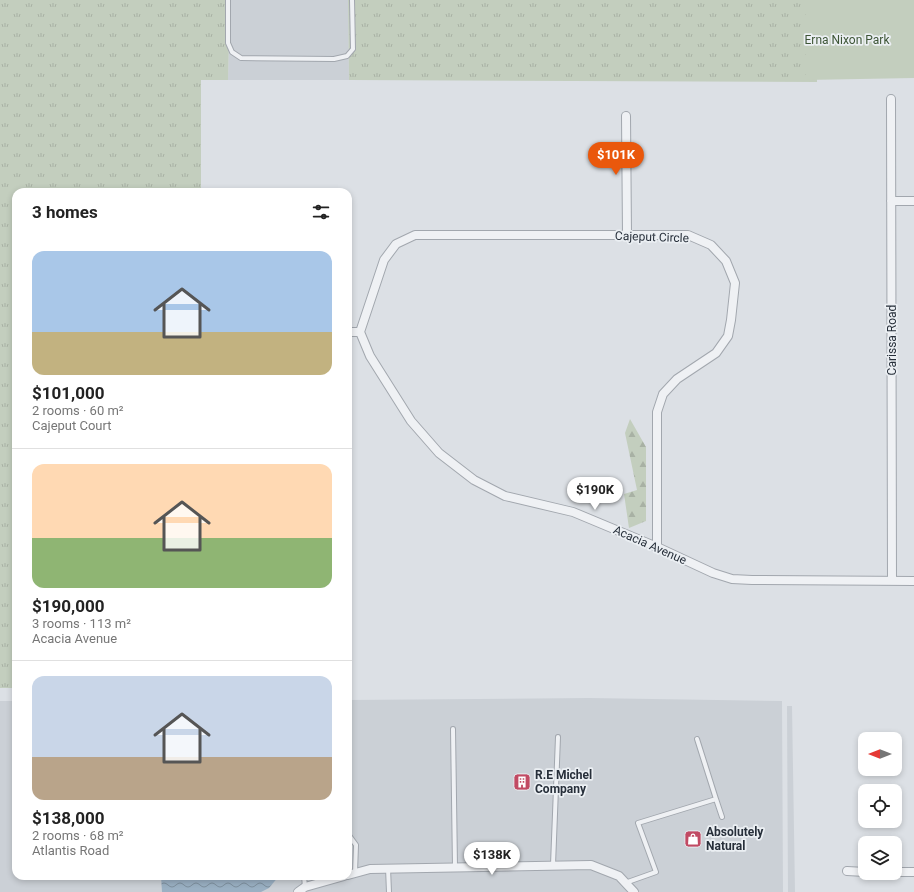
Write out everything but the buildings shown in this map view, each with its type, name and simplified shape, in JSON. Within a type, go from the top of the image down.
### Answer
[{"type":"street","name":"Carissa Road","points":[[891,99],[892,582]]},
{"type":"street","points":[[626,116],[627,235]]},
{"type":"street","points":[[891,201],[914,200]]},
{"type":"street","name":"Cajeput Circle","points":[[360,332],[384,260],[396,244],[415,235],[688,235],[711,245],[726,261],[735,283],[731,320],[728,336],[716,353],[677,379],[663,394],[657,412],[657,547]]},
{"type":"street","points":[[352,332],[360,332]]},
{"type":"street","name":"Acacia Avenue","points":[[360,332],[370,356],[411,420],[439,453],[474,480],[505,496],[573,512],[657,547],[713,573],[732,579],[914,582]]},
{"type":"street","points":[[352,874],[370,869],[388,868],[591,865],[618,876],[634,892]]},
{"type":"street","points":[[847,871],[858,872]]},
{"type":"street","points":[[902,872],[914,872]]},
{"type":"street","points":[[302,890],[332,880]]},
{"type":"lane","points":[[228,0],[228,43],[232,52],[241,58],[334,59],[347,56],[353,49],[352,0]]},
{"type":"lane","points":[[453,729],[455,867]]},
{"type":"lane","points":[[553,865],[558,737]]},
{"type":"lane","points":[[697,739],[722,817]]},
{"type":"lane","points":[[625,883],[656,872],[638,823],[716,798]]},
{"type":"lane","points":[[352,840],[356,845],[352,874]]},
{"type":"lane","points":[[388,868],[390,892]]},
{"type":"lane","points":[[302,890],[303,880]]},
{"type":"shaded area","points":[[230,0],[348,0],[349,80],[228,80]]},
{"type":"shaded area","points":[[589,698],[782,701],[783,892],[0,892],[0,701],[12,701],[12,880],[352,880],[352,700]]},
{"type":"shaded area","points":[[787,706],[792,706],[795,892],[788,892]]},
{"type":"green space","points":[[0,0],[230,0],[228,80],[201,80],[201,188],[12,188],[12,688],[0,688]]},
{"type":"green space","points":[[348,0],[817,0],[817,82],[349,80]]},
{"type":"green space","name":"Erna Nixon Park","points":[[806,0],[914,0],[914,78],[806,80]]},
{"type":"green space","points":[[630,419],[646,447],[646,521],[629,528],[624,494],[637,490],[625,433]]},
{"type":"water","points":[[161,880],[276,880],[269,888],[261,892],[162,892]]},
{"type":"place","name":"R.E Michel Company","points":[[522,782]]},
{"type":"place","name":"Absolutely Natural","points":[[693,839]]}]
